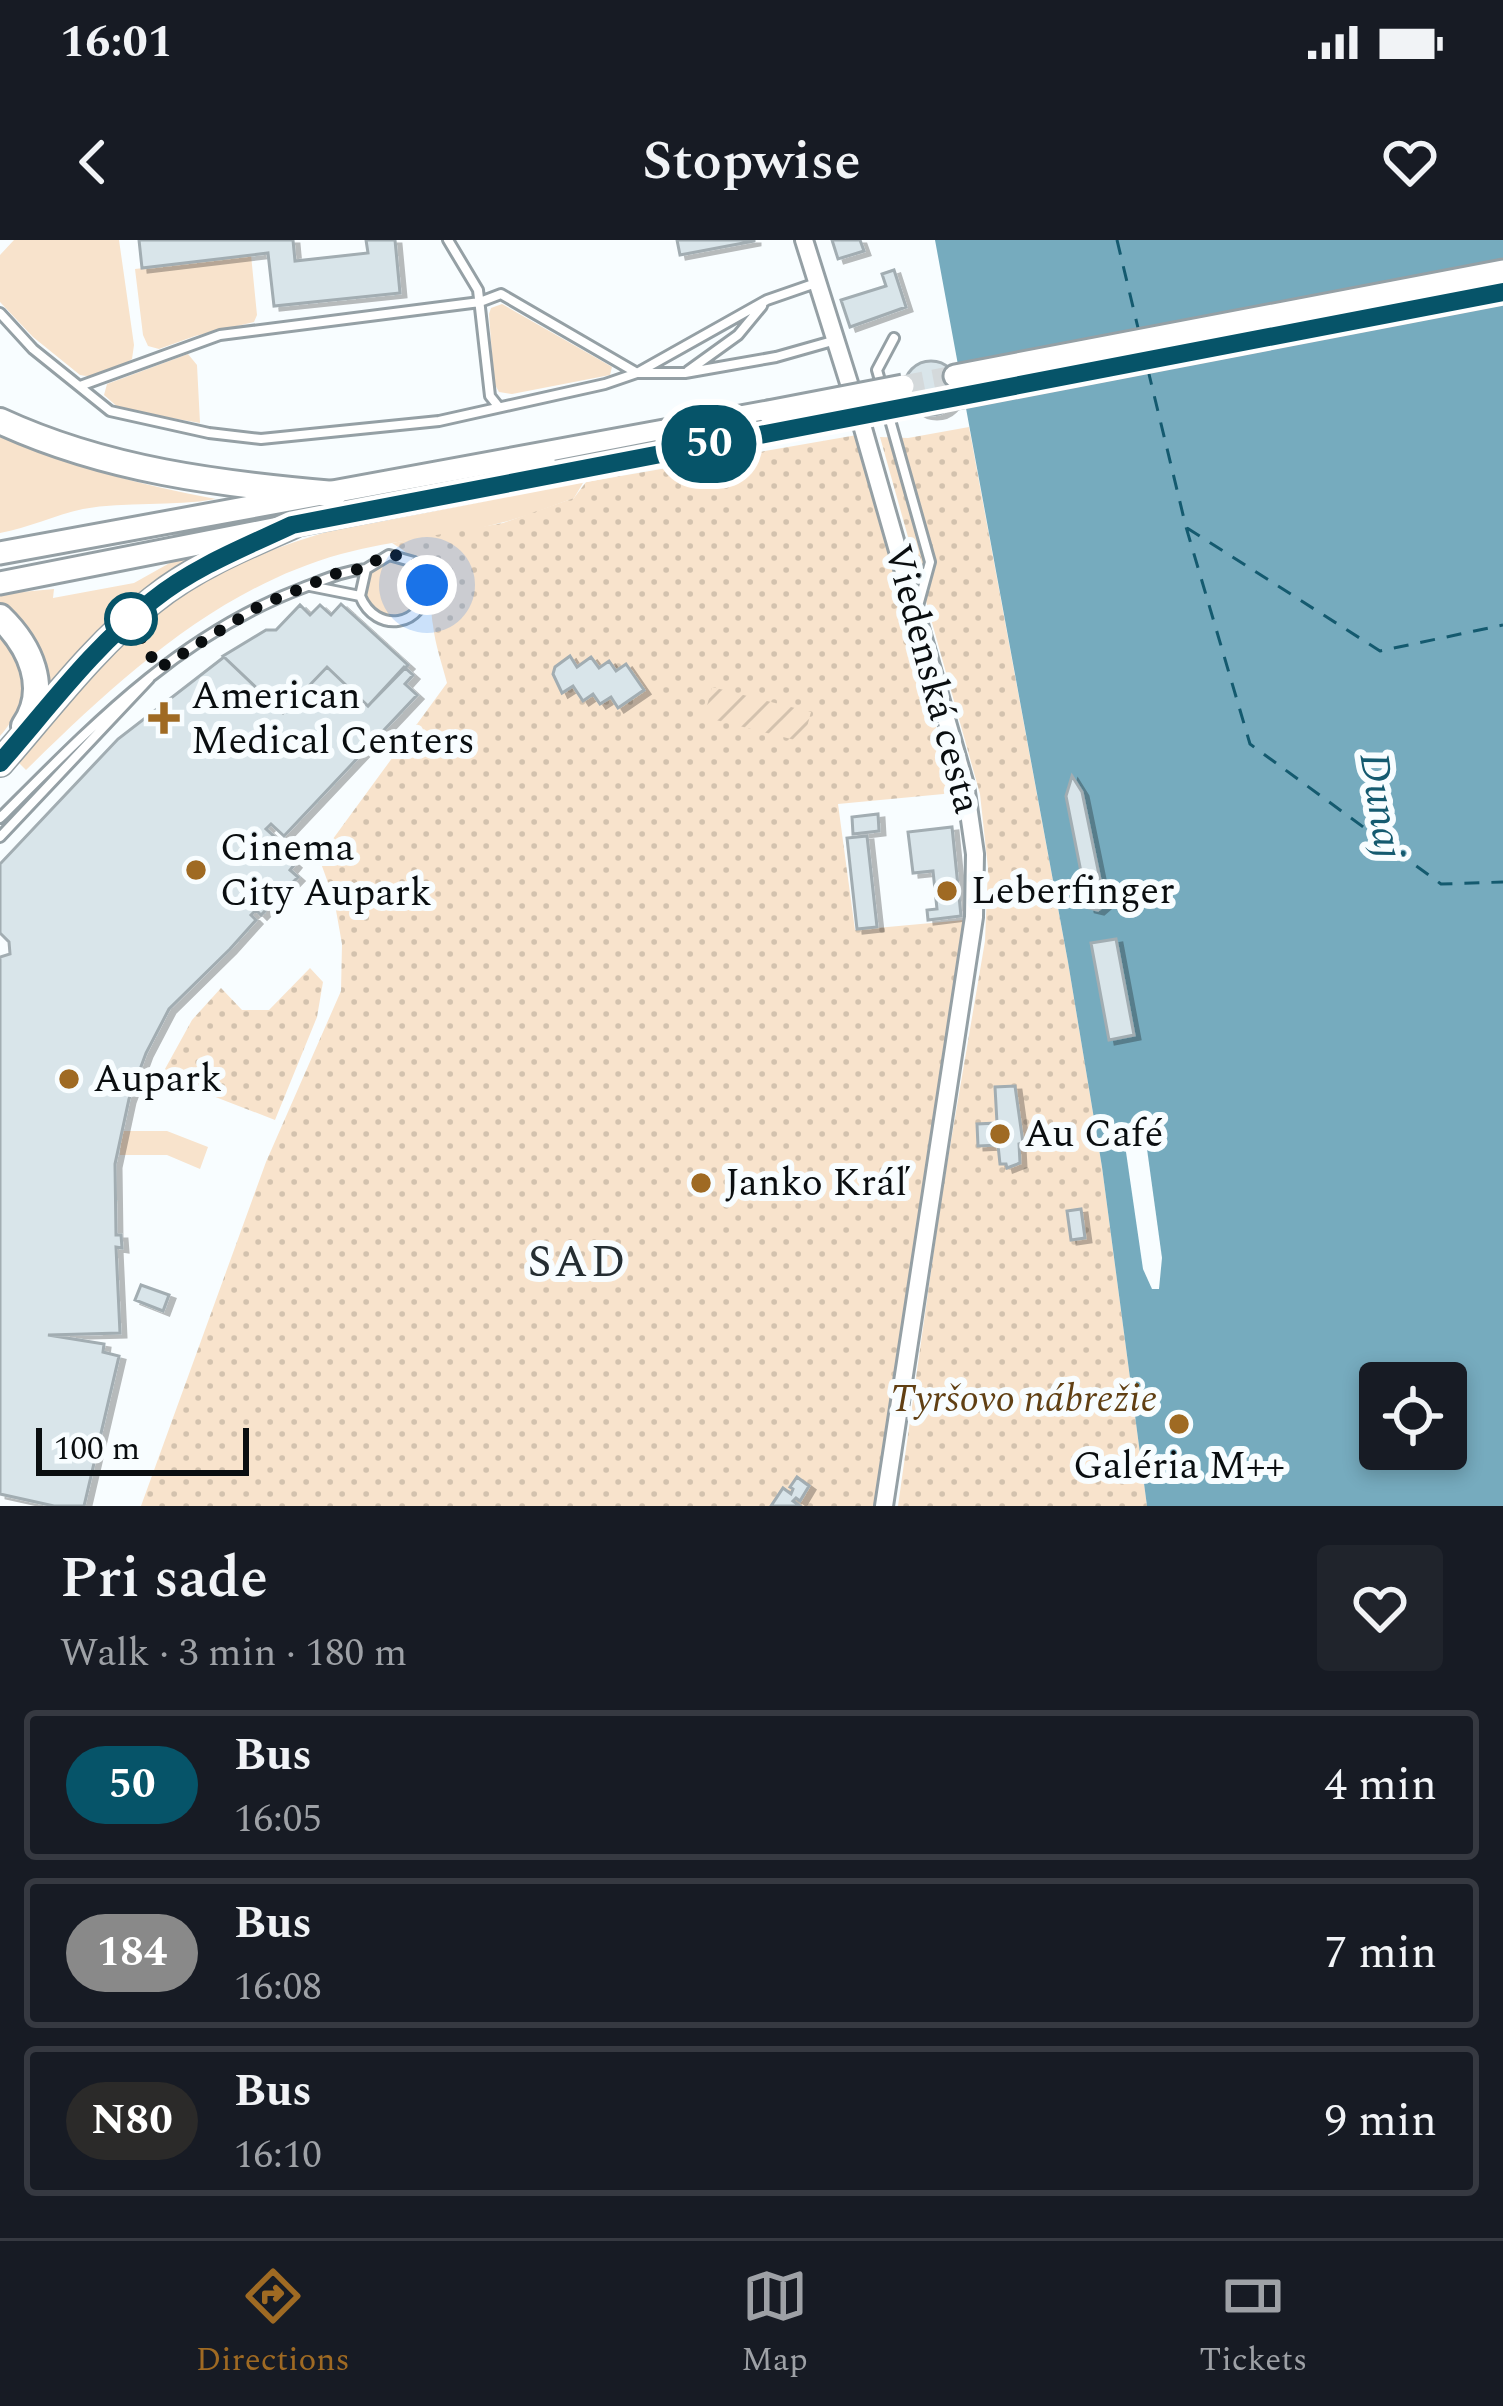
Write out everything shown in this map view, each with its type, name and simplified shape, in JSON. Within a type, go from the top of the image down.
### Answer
[{"type":"main road","points":[[1503,271],[956,386],[1503,292]]},
{"type":"main road","points":[[0,583],[292,525],[555,463],[906,396]]},
{"type":"main road","points":[[0,421],[68,448],[160,472],[334,494]]},
{"type":"main road","points":[[0,553],[334,494],[555,463]]},
{"type":"main road","points":[[0,763],[105,641],[155,598],[211,563],[292,525]]},
{"type":"main road","points":[[0,617],[24,644],[37,692],[27,722],[0,753]]},
{"type":"street","points":[[804,240],[849,383]]},
{"type":"street","name":"Viedenská cesta","points":[[862,425],[965,785],[976,896],[884,1506]]},
{"type":"lane","points":[[448,240],[478,290],[490,396],[499,407]]},
{"type":"lane","points":[[0,313],[33,350],[110,411],[261,439],[439,421],[569,393],[637,373],[767,300],[818,283]]},
{"type":"lane","points":[[79,386],[198,341],[263,327],[480,302],[501,294],[637,373],[685,374],[836,340]]},
{"type":"lane","points":[[685,374],[738,335],[767,300]]},
{"type":"lane","points":[[879,377],[877,370],[894,338]]},
{"type":"lane","points":[[890,420],[930,562],[916,613]]},
{"type":"lane","points":[[0,818],[127,692],[238,617],[309,585],[340,572],[366,568],[382,556],[409,558],[423,572],[427,592],[421,609],[399,622],[375,617],[360,596],[309,585]]},
{"type":"lane","points":[[360,596],[366,568]]},
{"type":"lane","points":[[0,837],[158,669]]},
{"type":"green space","points":[[14,240],[119,240],[132,359],[114,370],[80,375],[33,337],[0,302],[0,255]]},
{"type":"green space","points":[[251,255],[254,322],[159,349],[148,346],[135,269]]},
{"type":"green space","points":[[502,304],[612,367],[610,375],[512,394],[499,392],[494,383],[489,314]]},
{"type":"green space","points":[[188,354],[197,365],[200,423],[120,409],[104,395],[107,384]]},
{"type":"green space","name":"Tyršovo nábrežie","points":[[969,427],[1102,1167],[1147,1506],[898,1506],[941,1200],[985,941],[988,868],[980,794],[880,437],[908,438]]},
{"type":"green space","points":[[857,435],[954,793],[838,804],[855,930],[964,920],[875,1506],[141,1506],[266,1162],[341,991],[342,944],[334,899],[319,858],[447,683],[435,639],[427,577],[416,561],[392,543],[503,523],[574,498],[586,482]]},
{"type":"green space","points":[[0,437],[106,474],[216,499],[83,509],[0,533]]},
{"type":"green space","points":[[586,478],[574,498],[522,517],[341,554],[251,590],[132,672],[26,770],[13,757],[122,643],[162,609],[209,579],[259,555],[366,521]]},
{"type":"green space","points":[[217,552],[44,696],[0,608],[0,594],[54,589],[53,598],[134,583],[175,560]]},
{"type":"green space","points":[[393,559],[414,568],[423,589],[414,610],[393,619],[372,610],[363,589],[372,568]]},
{"type":"green space","points":[[0,627],[20,657],[24,682],[12,720],[0,736]]},
{"type":"green space","points":[[712,687],[811,712],[803,742],[704,717]]},
{"type":"green space","points":[[310,968],[323,982],[317,1017],[275,1120],[182,1084],[165,1069],[192,1020],[221,988],[242,1010],[269,1010]]},
{"type":"green space","points":[[121,1131],[167,1131],[208,1147],[200,1169],[167,1155],[120,1155]]},
{"type":"water","name":"Dunaj","points":[[935,240],[1503,240],[1503,1506],[1147,1506],[1102,1167]]},
{"type":"pier","points":[[1133,1126],[1147,1149],[1162,1258],[1159,1289],[1152,1289],[1143,1269],[1126,1152]]},
{"type":"building","points":[[139,240],[293,240],[295,261],[368,253],[366,240],[395,240],[400,293],[274,306],[268,253],[142,268]]},
{"type":"building","points":[[677,240],[754,240],[754,241],[680,255]]},
{"type":"building","points":[[832,240],[860,240],[864,251],[838,259]]},
{"type":"building","points":[[894,270],[906,307],[850,327],[841,300],[886,286],[882,274]]},
{"type":"building","points":[[931,361],[950,369],[958,388],[950,407],[931,415],[912,407],[904,388],[912,369]]},
{"type":"building","points":[[341,604],[408,665],[368,706],[327,667],[283,713],[223,656],[266,630],[276,630],[300,605],[310,615],[320,605],[331,615]]},
{"type":"building","points":[[570,656],[577,667],[591,657],[599,668],[609,661],[616,671],[626,664],[644,690],[618,708],[611,697],[600,704],[593,694],[583,701],[573,686],[562,693],[553,674]]},
{"type":"building","name":"Aupark","points":[[224,657],[283,713],[327,667],[368,706],[404,667],[413,675],[405,684],[417,695],[284,836],[271,824],[266,829],[288,849],[284,854],[295,864],[290,870],[298,877],[261,915],[256,910],[251,915],[256,920],[169,1009],[146,1053],[129,1099],[115,1164],[116,1235],[121,1235],[122,1248],[116,1247],[120,1333],[48,1335],[104,1344],[103,1352],[119,1356],[84,1506],[54,1506],[0,1494],[0,957],[10,954],[9,942],[0,933],[0,864],[118,739]]},
{"type":"building","points":[[1072,776],[1082,792],[1105,904],[1098,910],[1089,908],[1066,796]]},
{"type":"building","points":[[878,814],[879,831],[853,834],[852,817]]},
{"type":"building","name":"Leberfinger","points":[[952,827],[961,916],[928,920],[927,910],[937,909],[933,871],[913,873],[908,832]]},
{"type":"building","points":[[867,836],[877,927],[857,929],[847,838]]},
{"type":"building","points":[[1116,939],[1134,1035],[1109,1040],[1091,943]]},
{"type":"building","name":"Au Café","points":[[1015,1086],[1023,1143],[1019,1144],[1020,1163],[1007,1168],[1000,1164],[998,1145],[978,1146],[977,1124],[997,1123],[995,1087]]},
{"type":"building","points":[[1081,1209],[1085,1238],[1071,1240],[1067,1211]]},
{"type":"building","points":[[141,1285],[169,1295],[163,1311],[135,1300]]},
{"type":"building","points":[[797,1477],[809,1486],[800,1501],[793,1501],[800,1506],[771,1506],[783,1488],[791,1494]]},
{"type":"ferry route","points":[[1117,240],[1139,332]]},
{"type":"ferry route","points":[[1148,370],[1186,527],[1250,744],[1441,884],[1503,882]]},
{"type":"ferry route","points":[[1187,528],[1380,651],[1503,625]]},
{"type":"tunnel","points":[[903,386],[955,376]]},
{"type":"tunnel","points":[[909,405],[957,397]]},
{"type":"bus line","name":"50","points":[[0,763],[105,641],[155,598],[211,563],[292,525],[1503,292]]},
{"type":"place","name":"American Medical Centers","points":[[164,718]]},
{"type":"place","name":"Cinema City Aupark","points":[[196,870]]},
{"type":"place","name":"Leberfinger","points":[[947,891]]},
{"type":"place","name":"Aupark","points":[[69,1079]]},
{"type":"place","name":"Au Café","points":[[1000,1134]]},
{"type":"place","name":"Janko Kráľ","points":[[701,1183]]},
{"type":"place","name":"Galéria M++","points":[[1179,1424]]},
{"type":"district","name":"SAD","points":[[578,1262]]},
{"type":"route","points":[[131,619],[158,669],[261,605],[340,572],[366,568],[382,556],[409,558],[423,572],[427,585]]}]
